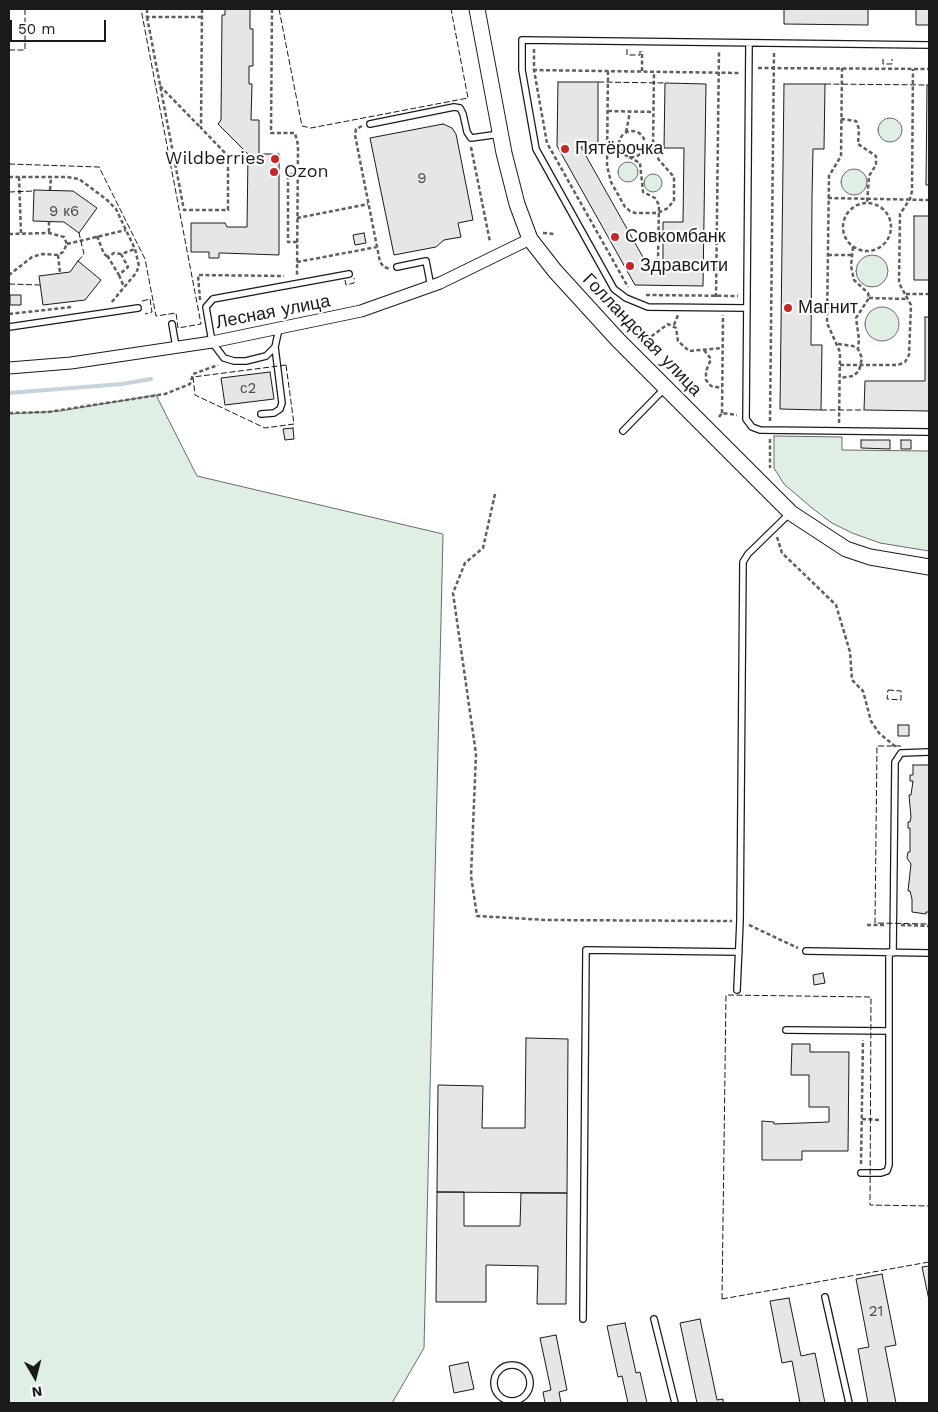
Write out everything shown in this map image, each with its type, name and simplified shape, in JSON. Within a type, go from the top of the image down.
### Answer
[{"type":"street","name":"Голландская улица","points":[[477,9],[501,134],[517,204],[530,239],[555,271],[666,388],[791,512],[846,549],[870,557],[929,567]]},
{"type":"street","name":"Лесная улица","points":[[9,368],[71,363],[212,342],[279,330],[362,311],[431,287],[530,239]]},
{"type":"lane","points":[[746,308],[648,307],[626,298],[614,289],[536,149],[522,70],[522,40],[929,45]]},
{"type":"lane","points":[[749,43],[746,416],[756,429],[770,431],[929,432]]},
{"type":"lane","points":[[370,124],[454,107],[460,108],[467,132],[471,138],[501,134]]},
{"type":"lane","points":[[397,267],[426,261],[431,287]]},
{"type":"lane","points":[[275,347],[266,356],[256,360],[234,361],[224,358],[212,342],[206,310],[208,304],[213,299],[349,274]]},
{"type":"lane","points":[[9,327],[138,308]]},
{"type":"lane","points":[[172,324],[176,347]]},
{"type":"lane","points":[[261,414],[274,413],[280,409],[282,403],[275,347],[279,330]]},
{"type":"lane","points":[[623,431],[666,388]]},
{"type":"lane","points":[[737,990],[740,921],[743,562],[748,554],[791,512]]},
{"type":"lane","points":[[861,1173],[887,1171],[889,1165],[889,1031],[896,762],[901,753],[929,752]]},
{"type":"lane","points":[[583,1319],[586,950],[739,952]]},
{"type":"lane","points":[[806,951],[929,953]]},
{"type":"lane","points":[[786,1030],[889,1031]]},
{"type":"lane","points":[[825,1297],[849,1403]]},
{"type":"lane","points":[[654,1319],[675,1403]]},
{"type":"lane","points":[[512,1365],[524,1370],[530,1382],[526,1394],[515,1402],[502,1398],[494,1388],[495,1375],[500,1370],[512,1365]]},
{"type":"path","points":[[147,9],[159,85],[184,210],[228,210],[228,156],[159,85]]},
{"type":"path","points":[[201,128],[202,9]]},
{"type":"path","points":[[272,9],[271,133],[295,133],[298,171],[297,284]]},
{"type":"path","points":[[147,17],[202,17]]},
{"type":"path","points":[[534,40],[534,70],[547,143],[632,295]]},
{"type":"path","points":[[642,42],[642,72]]},
{"type":"path","points":[[716,308],[719,42]]},
{"type":"path","points":[[770,468],[774,43]]},
{"type":"path","points":[[522,70],[718,72],[774,68],[929,69]]},
{"type":"path","points":[[839,410],[840,365],[838,344],[827,323],[828,198],[829,176],[841,156],[842,68]]},
{"type":"path","points":[[840,365],[898,366],[908,359],[910,352],[911,305],[899,283],[900,214],[910,199],[912,191],[914,69]]},
{"type":"path","points":[[608,71],[607,166],[611,182],[625,206],[630,210],[658,213],[668,208],[674,200],[674,177],[659,160],[653,148],[654,72]]},
{"type":"path","points":[[608,111],[653,112]]},
{"type":"path","points":[[630,112],[628,129],[619,141],[619,146],[621,151],[640,163],[641,187],[647,195],[658,201],[658,259]]},
{"type":"path","points":[[841,119],[856,121],[859,129],[858,144],[876,156],[876,164],[869,176],[867,201]]},
{"type":"path","points":[[370,124],[356,129],[355,135],[368,204],[380,262],[384,268],[397,267]]},
{"type":"path","points":[[625,133],[639,133],[644,142],[639,155],[629,157]]},
{"type":"path","points":[[471,138],[471,148],[490,242]]},
{"type":"path","points":[[297,242],[288,242],[288,176],[298,171]]},
{"type":"path","points":[[9,177],[51,177],[79,180],[106,199],[116,209],[135,249],[139,266],[102,314]]},
{"type":"path","points":[[19,177],[21,234]]},
{"type":"path","points":[[50,190],[51,177]]},
{"type":"path","points":[[828,198],[867,201],[929,200]]},
{"type":"path","points":[[867,201],[876,204],[889,217],[890,234],[879,248],[862,251],[853,247],[843,233],[842,224],[851,208],[867,201]]},
{"type":"path","points":[[297,218],[368,204]]},
{"type":"path","points":[[49,222],[49,233]]},
{"type":"path","points":[[9,275],[32,257],[42,254],[58,255],[63,252],[67,244],[126,230]]},
{"type":"path","points":[[9,234],[49,233],[64,238],[67,244]]},
{"type":"path","points":[[97,236],[104,254],[108,257],[119,275],[124,287]]},
{"type":"path","points":[[297,262],[377,247]]},
{"type":"path","points":[[840,378],[854,376],[862,365],[862,358],[858,350],[860,339],[856,318],[869,298],[868,293],[854,280],[853,247]]},
{"type":"path","points":[[108,257],[114,253],[121,254],[135,249]]},
{"type":"path","points":[[119,275],[128,267],[121,254]]},
{"type":"path","points":[[58,255],[60,273]]},
{"type":"path","points":[[828,255],[853,255]]},
{"type":"path","points":[[206,310],[201,304],[198,275],[297,276]]},
{"type":"path","points":[[905,294],[929,294]]},
{"type":"path","points":[[642,295],[746,296]]},
{"type":"path","points":[[869,298],[908,299]]},
{"type":"path","points":[[102,304],[111,303]]},
{"type":"path","points":[[9,314],[74,307]]},
{"type":"path","points":[[722,414],[723,308]]},
{"type":"path","points":[[641,345],[665,326],[671,324],[676,328],[678,341],[684,349],[694,352],[703,349],[722,348]]},
{"type":"path","points":[[838,344],[846,344],[858,350]]},
{"type":"path","points":[[703,349],[711,359],[706,371],[706,380],[711,386],[722,388]]},
{"type":"path","points":[[9,413],[56,411],[165,394],[190,384],[192,374],[208,367],[217,367],[224,358]]},
{"type":"path","points":[[718,416],[722,414],[746,416]]},
{"type":"path","points":[[495,494],[483,548],[465,563],[453,593],[476,754],[471,876],[477,916],[546,920],[740,921],[779,941],[806,951]]},
{"type":"path","points":[[776,528],[782,553],[836,605],[850,652],[852,680],[863,691],[871,721],[880,733],[901,753]]},
{"type":"path","points":[[861,1173],[863,1031]]},
{"type":"path","points":[[862,1120],[889,1120]]},
{"type":"green space","points":[[890,118],[895,119],[901,125],[901,135],[895,141],[890,142],[885,141],[879,135],[878,130],[879,125],[885,119]]},
{"type":"green space","points":[[624,162],[632,162],[638,168],[638,176],[632,182],[624,182],[618,176],[618,168]]},
{"type":"green space","points":[[854,169],[863,173],[867,182],[863,191],[854,195],[845,191],[841,182],[845,173]]},
{"type":"green space","points":[[649,174],[657,174],[662,179],[660,190],[649,192],[644,187],[644,179]]},
{"type":"green space","points":[[872,255],[884,259],[888,271],[884,283],[872,287],[860,283],[856,271],[860,259]]},
{"type":"green space","points":[[882,307],[894,312],[899,324],[894,336],[882,341],[870,336],[865,324],[870,312]]},
{"type":"green space","points":[[156,395],[197,476],[443,534],[424,1348],[392,1403],[9,1403],[9,414],[60,411]]},
{"type":"green space","points":[[774,436],[842,437],[842,450],[929,451],[929,551],[880,543],[852,533],[832,523],[784,484],[774,468]]},
{"type":"building","points":[[225,9],[250,9],[250,29],[253,29],[253,66],[249,66],[249,84],[252,84],[251,120],[259,120],[259,154],[279,154],[279,255],[219,253],[219,258],[209,258],[209,252],[191,252],[191,223],[225,223],[227,227],[247,227],[248,154],[218,124],[221,120],[222,15],[225,15]]},
{"type":"building","points":[[784,9],[868,9],[868,25],[784,24]]},
{"type":"building","points":[[916,9],[929,9],[929,25],[916,25]]},
{"type":"building","points":[[558,82],[598,82],[598,147],[581,147],[648,266],[663,266],[663,222],[683,222],[684,148],[664,148],[665,83],[706,84],[703,286],[635,285],[557,146]]},
{"type":"building","points":[[784,84],[825,84],[824,149],[813,149],[812,198],[811,345],[822,345],[821,410],[780,409]]},
{"type":"building","points":[[927,85],[929,85],[929,185],[926,185]]},
{"type":"building","points":[[443,124],[452,128],[456,134],[473,220],[458,223],[461,237],[444,240],[436,247],[394,255],[370,138]]},
{"type":"building","points":[[34,190],[73,191],[97,208],[79,233],[64,222],[33,221]]},
{"type":"building","points":[[914,216],[929,216],[929,280],[914,280]]},
{"type":"building","points":[[364,233],[366,243],[355,245],[353,235]]},
{"type":"building","points":[[78,261],[101,280],[85,300],[43,305],[39,276],[70,272]]},
{"type":"building","points":[[10,295],[21,295],[21,305],[10,305]]},
{"type":"building","points":[[925,317],[929,317],[929,411],[864,410],[865,381],[925,381]]},
{"type":"building","points":[[270,372],[274,399],[225,405],[221,378]]},
{"type":"building","points":[[293,428],[294,439],[285,440],[283,429]]},
{"type":"building","points":[[861,440],[890,440],[890,449],[861,448]]},
{"type":"building","points":[[901,440],[911,440],[911,449],[901,449]]},
{"type":"building","points":[[898,725],[909,725],[909,736],[898,736]]},
{"type":"building","points":[[913,765],[929,765],[929,912],[926,912],[926,914],[912,912],[912,899],[910,891],[908,891],[911,864],[907,858],[908,852],[910,852],[910,828],[908,828],[908,822],[910,822],[911,817],[909,795],[911,795],[913,781],[910,781],[910,775],[913,775]]},
{"type":"building","points":[[823,973],[825,983],[814,985],[813,975]]},
{"type":"building","points":[[526,1038],[568,1039],[567,1193],[437,1192],[438,1085],[483,1086],[482,1128],[525,1128]]},
{"type":"building","points":[[792,1044],[810,1044],[810,1052],[849,1052],[848,1151],[802,1151],[802,1160],[762,1160],[762,1121],[774,1122],[774,1124],[829,1122],[829,1107],[809,1107],[809,1075],[791,1075]]},
{"type":"building","points":[[437,1192],[464,1192],[464,1226],[520,1226],[521,1193],[567,1193],[566,1304],[537,1304],[538,1266],[486,1265],[486,1302],[436,1302]]},
{"type":"building","points":[[929,1266],[929,1300],[922,1267]]},
{"type":"building","points":[[882,1274],[896,1345],[885,1347],[896,1403],[868,1403],[858,1349],[869,1347],[856,1279]]},
{"type":"building","points":[[789,1298],[801,1356],[815,1353],[825,1403],[800,1403],[792,1361],[782,1363],[770,1301]]},
{"type":"building","points":[[700,1319],[717,1400],[723,1399],[723,1403],[697,1403],[680,1323]]},
{"type":"building","points":[[625,1323],[636,1373],[640,1372],[647,1403],[628,1403],[622,1376],[618,1377],[607,1326]]},
{"type":"building","points":[[556,1335],[567,1390],[559,1392],[561,1403],[545,1403],[543,1392],[551,1390],[540,1338]]},
{"type":"building","points":[[468,1362],[474,1389],[454,1393],[449,1366]]},
{"type":"waterway","points":[[9,393],[122,384],[151,379]]},
{"type":"fence","points":[[9,50],[25,50],[25,9]]},
{"type":"fence","points":[[9,164],[99,167],[145,259],[156,316],[176,313],[178,328],[201,324],[141,9]]},
{"type":"fence","points":[[279,9],[302,126],[311,128],[468,98],[451,9]]},
{"type":"fence","points":[[627,49],[627,55],[640,55],[640,49]]},
{"type":"fence","points":[[883,59],[883,64],[892,64],[892,59]]},
{"type":"fence","points":[[598,82],[665,83]]},
{"type":"fence","points":[[825,84],[927,85]]},
{"type":"fence","points":[[9,192],[34,191]]},
{"type":"fence","points":[[78,261],[84,254],[79,233]]},
{"type":"fence","points":[[345,280],[346,285],[354,283],[354,278]]},
{"type":"fence","points":[[9,284],[40,285]]},
{"type":"fence","points":[[142,301],[150,299],[152,312],[145,314]]},
{"type":"fence","points":[[286,365],[294,424],[265,428],[195,395],[193,377],[286,365]]},
{"type":"fence","points":[[821,410],[864,410]]},
{"type":"fence","points":[[888,690],[901,691],[901,700],[887,699],[888,690]]},
{"type":"fence","points":[[901,746],[877,746],[875,923],[929,924]]},
{"type":"fence","points":[[722,1299],[726,995],[871,997],[870,1205],[929,1206]]},
{"type":"fence","points":[[722,1299],[929,1262]]},
{"type":"place","name":"Пятёрочка","points":[[565,149]]},
{"type":"place","name":"Wildberries","points":[[275,159]]},
{"type":"place","name":"Ozon","points":[[274,172]]},
{"type":"place","name":"Совкомбанк","points":[[615,237]]},
{"type":"place","name":"Здравсити","points":[[630,266]]},
{"type":"place","name":"Магнит","points":[[788,308]]}]
